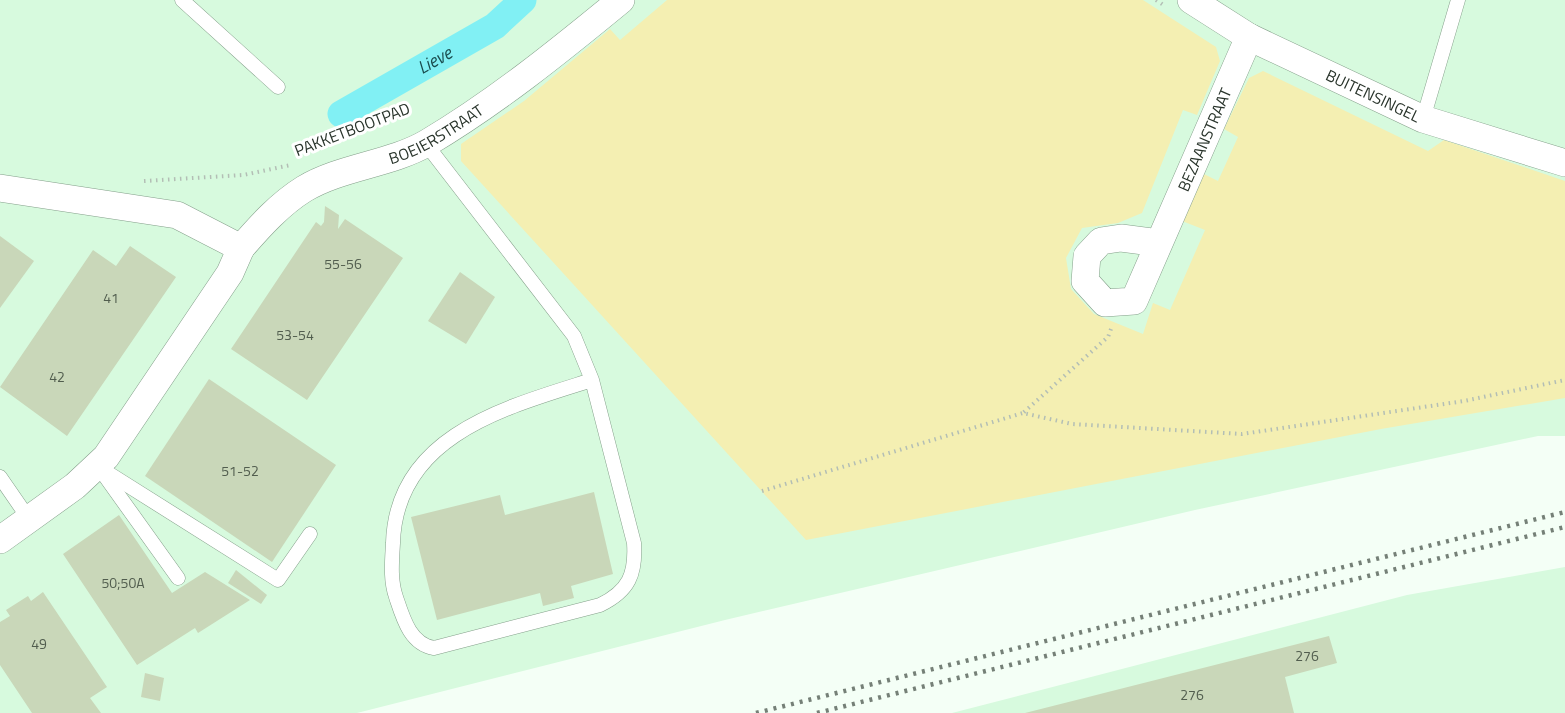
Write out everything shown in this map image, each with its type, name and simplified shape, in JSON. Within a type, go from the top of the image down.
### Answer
[{"type":"street","name":"BOEIERSTRAAT","points":[[0,540],[75,486],[106,457],[230,273],[241,248],[280,207],[306,188],[426,144],[512,86],[621,0]]},
{"type":"street","name":"BUITENSINGEL","points":[[1191,0],[1250,37],[1423,119],[1565,163]]},
{"type":"street","name":"BEZAANSTRAAT","points":[[1123,302],[1134,301],[1250,37]]},
{"type":"street","points":[[0,188],[177,215],[241,248]]},
{"type":"street","points":[[1123,302],[1104,303],[1085,281],[1087,256],[1101,241],[1121,238],[1159,243]]},
{"type":"lane","points":[[182,0],[278,87]]},
{"type":"lane","points":[[1423,119],[1458,0]]},
{"type":"lane","points":[[426,144],[574,336],[591,380],[634,543],[636,563],[627,585],[613,598],[600,605],[434,648],[423,646],[410,632],[393,587],[393,527],[404,490],[431,454],[477,420],[513,405],[591,380]]},
{"type":"lane","points":[[97,466],[278,580],[310,534]]},
{"type":"lane","points":[[97,466],[177,578]]},
{"type":"lane","points":[[0,477],[29,519]]},
{"type":"path","name":"PAKKETBOOTPAD","points":[[135,182],[243,175],[300,163]]},
{"type":"path","points":[[762,491],[1023,413],[1108,337],[1123,302]]},
{"type":"path","points":[[1023,413],[1072,424],[1242,434],[1464,401],[1565,380]]},
{"type":"shaded area","points":[[0,0],[1565,0],[1565,436],[1538,436],[1195,510],[725,620],[357,713],[0,713]]},
{"type":"shaded area","points":[[667,0],[1143,0],[1216,47],[1220,61],[1197,115],[1183,110],[1142,213],[1118,223],[1082,228],[1066,258],[1071,289],[1094,314],[1143,334],[1153,303],[1170,310],[1205,230],[1182,221],[1204,174],[1218,181],[1238,137],[1224,129],[1249,78],[1263,71],[1428,151],[1444,140],[1565,181],[1565,398],[1381,429],[806,540],[461,161],[461,144],[524,101],[610,29],[620,40]]},
{"type":"shaded area","points":[[1565,567],[1565,713],[952,713],[1407,595]]},
{"type":"building","points":[[325,206],[339,215],[338,229],[345,219],[403,258],[307,400],[231,349],[316,222],[321,226],[324,222]]},
{"type":"building","points":[[0,236],[34,261],[0,308]]},
{"type":"building","points":[[130,246],[176,277],[67,436],[0,387],[93,250],[116,266]]},
{"type":"building","points":[[460,272],[495,297],[466,344],[428,321]]},
{"type":"building","points":[[209,379],[336,465],[272,562],[145,476]]},
{"type":"building","points":[[594,492],[613,574],[571,586],[574,598],[543,606],[540,593],[437,620],[411,517],[500,495],[505,515]]},
{"type":"building","points":[[119,515],[172,593],[205,572],[250,600],[198,633],[195,628],[137,665],[63,554]]},
{"type":"building","points":[[236,570],[267,595],[261,604],[228,583]]},
{"type":"building","points":[[43,592],[107,687],[90,698],[101,713],[32,713],[0,665],[0,622],[10,616],[6,610],[28,596],[31,601]]},
{"type":"building","points":[[1329,636],[1337,663],[1285,677],[1294,713],[1025,713]]},
{"type":"building","points":[[145,673],[164,678],[160,701],[141,697]]},
{"type":"waterway","name":"Lieve","points":[[341,114],[495,26],[523,0]]},
{"type":"railway","points":[[756,713],[1565,512]]},
{"type":"railway","points":[[817,713],[1565,527]]}]
